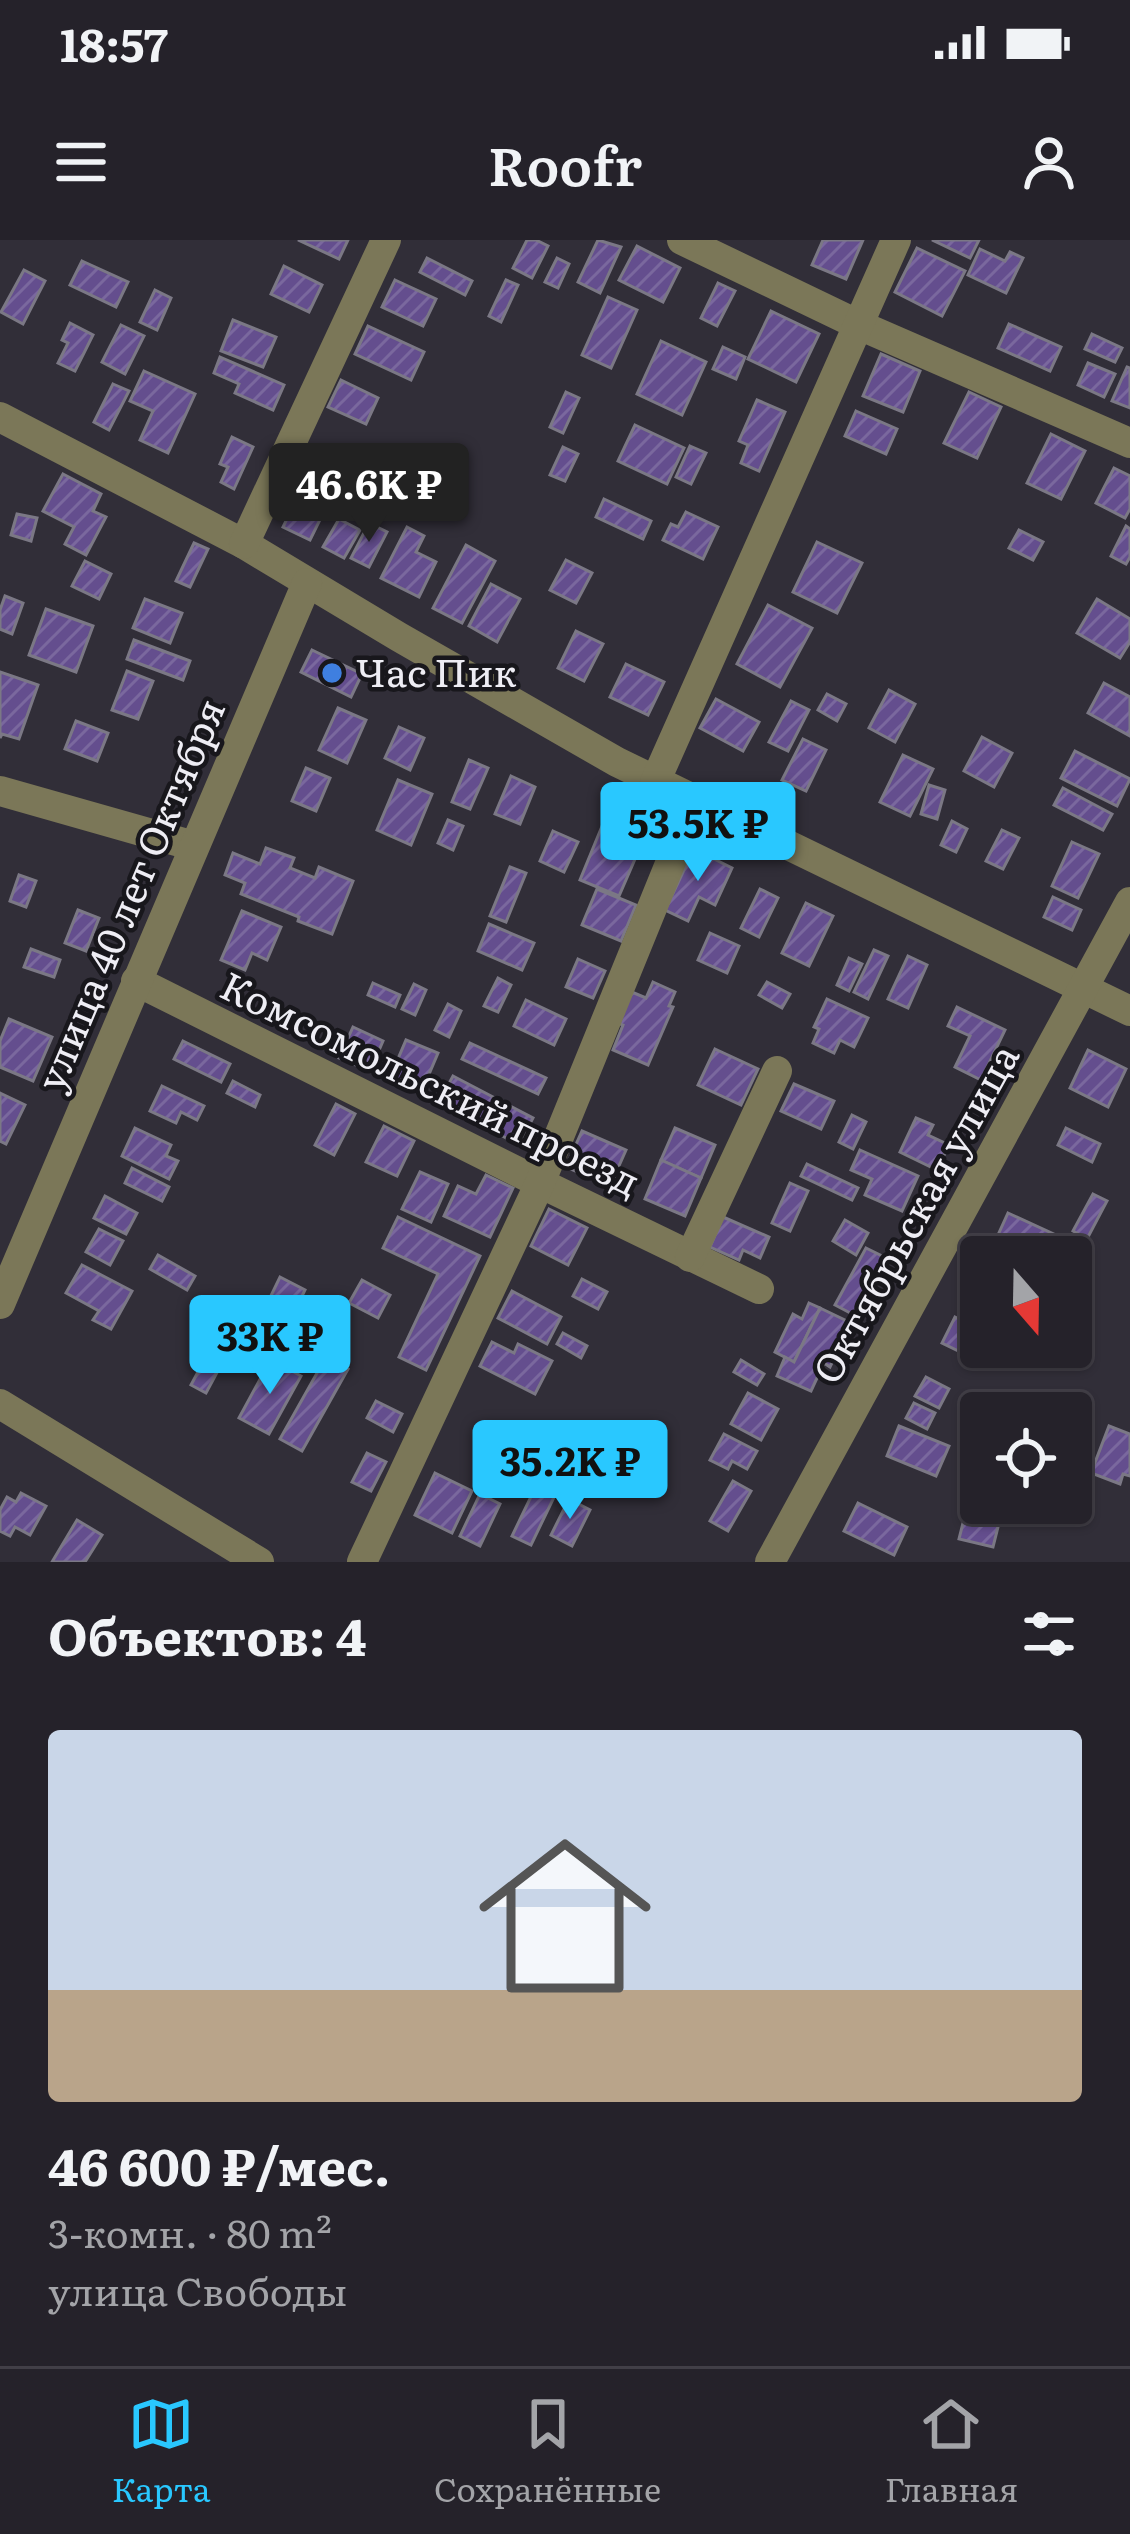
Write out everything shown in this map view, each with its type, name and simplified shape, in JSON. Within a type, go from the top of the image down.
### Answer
[{"type":"street","points":[[244,544],[386,240]]},
{"type":"street","points":[[682,240],[860,325],[1130,443]]},
{"type":"street","points":[[656,782],[896,240]]},
{"type":"street","points":[[0,417],[244,544],[656,782],[1130,1011]]},
{"type":"street","name":"улица 40 лет Октября","points":[[0,1304],[307,583]]},
{"type":"street","points":[[0,791],[194,845]]},
{"type":"street","points":[[362,1562],[540,1183],[696,800]]},
{"type":"street","name":"Октябрьская улица","points":[[770,1562],[1130,902]]},
{"type":"street","name":"Комсомольский проезд","points":[[136,981],[759,1289]]},
{"type":"street","points":[[690,1256],[777,1071]]},
{"type":"street","points":[[0,1404],[259,1562]]},
{"type":"building","points":[[298,240],[348,240],[339,259]]},
{"type":"building","points":[[527,240],[548,246],[532,278],[513,268]]},
{"type":"building","points":[[598,240],[621,247],[600,293],[578,282]]},
{"type":"building","points":[[823,240],[863,240],[846,279],[812,265]]},
{"type":"building","points":[[932,240],[979,240],[970,258]]},
{"type":"building","points":[[637,246],[680,268],[663,302],[619,280]]},
{"type":"building","points":[[917,248],[965,271],[942,316],[895,292]]},
{"type":"building","points":[[980,249],[1005,261],[1010,252],[1023,258],[1006,293],[968,275]]},
{"type":"building","points":[[427,258],[472,281],[465,295],[420,272]]},
{"type":"building","points":[[557,258],[569,264],[558,288],[545,282]]},
{"type":"building","points":[[82,261],[128,282],[116,307],[70,285]]},
{"type":"building","points":[[284,266],[322,285],[309,312],[271,294]]},
{"type":"building","points":[[24,270],[45,281],[23,324],[1,312]]},
{"type":"building","points":[[395,280],[436,299],[423,326],[382,307]]},
{"type":"building","points":[[506,280],[518,285],[501,322],[489,316]]},
{"type":"building","points":[[718,283],[735,291],[717,326],[701,318]]},
{"type":"building","points":[[155,290],[171,298],[157,330],[140,322]]},
{"type":"building","points":[[608,297],[637,310],[611,368],[582,355]]},
{"type":"building","points":[[771,311],[819,334],[796,382],[748,359]]},
{"type":"building","points":[[233,320],[276,337],[263,367],[221,351]]},
{"type":"building","points":[[70,323],[93,335],[75,371],[58,363],[68,343],[62,340]]},
{"type":"building","points":[[1009,324],[1061,347],[1050,371],[998,348]]},
{"type":"building","points":[[121,325],[144,336],[125,374],[102,362]]},
{"type":"building","points":[[368,326],[424,352],[411,380],[355,354]]},
{"type":"building","points":[[1092,334],[1122,348],[1115,362],[1085,349]]},
{"type":"building","points":[[661,341],[706,362],[682,415],[637,394]]},
{"type":"building","points":[[723,347],[745,357],[736,379],[713,369]]},
{"type":"building","points":[[881,354],[920,371],[903,412],[863,396]]},
{"type":"building","points":[[220,357],[284,385],[273,410],[235,393],[239,384],[214,373]]},
{"type":"building","points":[[1088,363],[1115,374],[1104,397],[1078,385]]},
{"type":"building","points":[[1130,368],[1130,408],[1112,401]]},
{"type":"building","points":[[144,371],[195,394],[168,453],[140,440],[153,411],[130,401]]},
{"type":"building","points":[[341,380],[378,398],[366,424],[328,407]]},
{"type":"building","points":[[113,384],[129,391],[109,430],[94,422]]},
{"type":"building","points":[[566,392],[579,398],[563,433],[550,427]]},
{"type":"building","points":[[969,392],[1001,407],[977,458],[944,443]]},
{"type":"building","points":[[757,400],[785,412],[759,471],[741,463],[748,445],[739,441]]},
{"type":"building","points":[[856,411],[897,429],[886,454],[845,436]]},
{"type":"building","points":[[635,425],[684,448],[667,484],[618,461]]},
{"type":"building","points":[[1051,434],[1085,451],[1061,499],[1027,483]]},
{"type":"building","points":[[232,437],[253,447],[234,489],[221,482],[228,467],[220,464]]},
{"type":"building","points":[[690,446],[706,453],[691,484],[676,477]]},
{"type":"building","points":[[563,447],[578,454],[565,481],[550,475]]},
{"type":"building","points":[[317,457],[344,471],[310,540],[283,527]]},
{"type":"building","points":[[372,460],[402,477],[387,505],[357,488]]},
{"type":"building","points":[[1114,468],[1130,476],[1130,509],[1125,518],[1096,503]]},
{"type":"building","points":[[63,474],[101,494],[93,511],[106,517],[86,555],[65,544],[74,527],[43,511]]},
{"type":"building","points":[[604,499],[651,521],[643,539],[596,517]]},
{"type":"building","points":[[686,512],[718,527],[703,559],[663,540],[671,524],[678,527]]},
{"type":"building","points":[[17,514],[37,518],[31,541],[11,535]]},
{"type":"building","points":[[339,519],[360,530],[344,558],[323,547]]},
{"type":"building","points":[[369,523],[387,532],[369,567],[351,558]]},
{"type":"building","points":[[1126,526],[1130,557],[1126,564],[1111,556]]},
{"type":"building","points":[[407,527],[424,536],[416,552],[436,562],[419,597],[381,578]]},
{"type":"building","points":[[1019,530],[1043,542],[1033,560],[1009,548]]},
{"type":"building","points":[[817,542],[862,563],[837,613],[793,592]]},
{"type":"building","points":[[194,543],[208,549],[190,587],[176,581]]},
{"type":"building","points":[[466,545],[495,561],[462,623],[433,608]]},
{"type":"building","points":[[566,560],[592,573],[576,603],[550,590]]},
{"type":"building","points":[[85,561],[111,574],[99,599],[72,586]]},
{"type":"building","points":[[491,584],[520,599],[497,642],[469,626]]},
{"type":"building","points":[[5,596],[23,603],[12,634],[0,629]]},
{"type":"building","points":[[145,599],[182,613],[170,643],[133,628]]},
{"type":"building","points":[[1097,599],[1130,619],[1130,642],[1120,658],[1077,633]]},
{"type":"building","points":[[768,605],[812,628],[780,687],[737,664]]},
{"type":"building","points":[[46,609],[93,626],[76,672],[29,655]]},
{"type":"building","points":[[576,631],[603,644],[584,681],[558,668]]},
{"type":"building","points":[[134,640],[190,661],[183,680],[127,659]]},
{"type":"building","name":"Час Пик","points":[[312,650],[362,674],[351,697],[301,672]]},
{"type":"building","points":[[626,664],[664,682],[648,715],[610,697]]},
{"type":"building","points":[[127,671],[153,681],[138,719],[112,710]]},
{"type":"building","points":[[0,672],[38,685],[19,739],[2,734],[0,738]]},
{"type":"building","points":[[1104,683],[1130,697],[1130,736],[1088,713]]},
{"type":"building","points":[[889,690],[915,704],[895,742],[869,728]]},
{"type":"building","points":[[827,694],[846,704],[837,721],[818,710]]},
{"type":"building","points":[[716,699],[759,722],[743,751],[700,728]]},
{"type":"building","points":[[791,701],[809,710],[788,751],[769,742]]},
{"type":"building","points":[[338,708],[366,720],[347,763],[319,750]]},
{"type":"building","points":[[76,721],[108,733],[97,761],[65,749]]},
{"type":"building","points":[[399,727],[424,738],[410,770],[385,758]]},
{"type":"building","points":[[982,737],[1012,753],[994,787],[964,771]]},
{"type":"building","points":[[803,739],[826,750],[806,791],[782,780]]},
{"type":"building","points":[[1075,751],[1130,779],[1117,806],[1061,778]]},
{"type":"building","points":[[903,755],[933,769],[910,816],[880,802]]},
{"type":"building","points":[[469,760],[488,768],[470,809],[452,802]]},
{"type":"building","points":[[306,768],[330,778],[316,811],[292,801]]},
{"type":"building","points":[[511,776],[535,787],[520,824],[495,814]]},
{"type":"building","points":[[398,780],[432,794],[411,845],[377,830]]},
{"type":"building","points":[[929,785],[945,790],[937,819],[921,814]]},
{"type":"building","points":[[1063,788],[1112,814],[1103,830],[1054,805]]},
{"type":"building","points":[[605,819],[645,836],[619,896],[580,880]]},
{"type":"building","points":[[448,820],[463,826],[453,850],[438,843]]},
{"type":"building","points":[[952,821],[967,829],[956,852],[941,845]]},
{"type":"building","points":[[1002,830],[1019,838],[1003,869],[986,861]]},
{"type":"building","points":[[553,831],[578,842],[564,872],[540,861]]},
{"type":"building","points":[[1072,842],[1099,854],[1078,898],[1052,886]]},
{"type":"building","points":[[266,848],[294,858],[290,868],[315,878],[319,867],[353,881],[332,934],[241,894],[245,883],[225,875],[233,853],[260,864]]},
{"type":"building","points":[[694,849],[732,868],[715,905],[699,897],[688,921],[665,910]]},
{"type":"building","points":[[510,867],[526,873],[506,922],[490,916]]},
{"type":"building","points":[[19,875],[36,881],[26,907],[10,901]]},
{"type":"building","points":[[597,889],[636,905],[621,941],[582,925]]},
{"type":"building","points":[[760,889],[778,898],[759,937],[741,928]]},
{"type":"building","points":[[1053,897],[1081,910],[1072,930],[1044,917]]},
{"type":"building","points":[[806,903],[833,916],[809,966],[782,953]]},
{"type":"building","points":[[78,910],[99,918],[86,951],[65,943]]},
{"type":"building","points":[[242,911],[281,927],[267,960],[252,953],[245,970],[221,960]]},
{"type":"building","points":[[489,924],[534,943],[522,970],[478,951]]},
{"type":"building","points":[[710,933],[739,946],[727,973],[698,960]]},
{"type":"building","points":[[31,949],[60,960],[54,977],[24,967]]},
{"type":"building","points":[[874,950],[888,956],[868,999],[854,992]]},
{"type":"building","points":[[908,956],[927,965],[908,1008],[888,999]]},
{"type":"building","points":[[849,958],[862,964],[849,991],[837,985]]},
{"type":"building","points":[[578,959],[605,971],[593,998],[566,987]]},
{"type":"building","points":[[498,978],[511,985],[498,1012],[484,1006]]},
{"type":"building","points":[[653,982],[675,992],[648,1065],[613,1050],[623,1025],[613,1021],[627,990],[646,998]]},
{"type":"building","points":[[767,982],[790,994],[782,1008],[759,995]]},
{"type":"building","points":[[373,983],[400,995],[395,1007],[368,995]]},
{"type":"building","points":[[414,984],[426,990],[415,1015],[402,1009]]},
{"type":"building","points":[[827,999],[868,1018],[854,1047],[840,1040],[834,1053],[813,1043],[819,1029],[814,1027]]},
{"type":"building","points":[[526,1000],[566,1019],[554,1045],[514,1026]]},
{"type":"building","points":[[448,1004],[461,1011],[449,1037],[435,1030]]},
{"type":"building","points":[[957,1007],[1005,1030],[981,1080],[955,1067],[970,1036],[948,1026]]},
{"type":"building","points":[[9,1019],[52,1037],[33,1081],[0,1067],[0,1041]]},
{"type":"building","points":[[353,1027],[383,1041],[370,1071],[339,1058]]},
{"type":"building","points":[[406,1040],[438,1053],[421,1093],[389,1080]]},
{"type":"building","points":[[183,1041],[230,1064],[221,1082],[174,1059]]},
{"type":"building","points":[[470,1043],[546,1078],[538,1094],[462,1059]]},
{"type":"building","points":[[715,1049],[758,1069],[741,1105],[698,1085]]},
{"type":"building","points":[[1088,1050],[1126,1069],[1108,1107],[1070,1088]]},
{"type":"building","points":[[453,1076],[533,1118],[519,1145],[439,1102]]},
{"type":"building","points":[[233,1081],[260,1095],[255,1107],[227,1093]]},
{"type":"building","points":[[794,1084],[834,1101],[821,1129],[781,1111]]},
{"type":"building","points":[[162,1086],[204,1106],[197,1120],[181,1112],[176,1123],[150,1111]]},
{"type":"building","points":[[0,1093],[25,1105],[6,1144],[0,1141]]},
{"type":"building","points":[[336,1104],[355,1114],[334,1155],[315,1145]]},
{"type":"building","points":[[852,1115],[866,1122],[853,1149],[839,1142]]},
{"type":"building","points":[[916,1118],[933,1125],[928,1135],[949,1145],[937,1170],[900,1152]]},
{"type":"building","points":[[384,1126],[414,1141],[397,1176],[366,1162]]},
{"type":"building","points":[[135,1128],[171,1145],[166,1156],[178,1161],[169,1179],[122,1156]]},
{"type":"building","points":[[675,1128],[715,1145],[701,1178],[661,1160]]},
{"type":"building","points":[[1066,1128],[1100,1144],[1092,1162],[1058,1145]]},
{"type":"building","points":[[582,1131],[626,1150],[610,1186],[566,1167]]},
{"type":"building","points":[[860,1150],[918,1176],[902,1211],[865,1195],[872,1179],[851,1170]]},
{"type":"building","points":[[661,1160],[701,1178],[685,1216],[645,1199]]},
{"type":"building","points":[[807,1164],[858,1188],[852,1200],[801,1176]]},
{"type":"building","points":[[132,1168],[169,1187],[162,1201],[125,1183]]},
{"type":"building","points":[[420,1172],[448,1184],[431,1222],[402,1209]]},
{"type":"building","points":[[486,1175],[513,1188],[490,1237],[444,1216],[458,1186],[476,1194]]},
{"type":"building","points":[[790,1183],[808,1191],[790,1231],[772,1223]]},
{"type":"building","points":[[1093,1194],[1107,1201],[1089,1236],[1073,1231]]},
{"type":"building","points":[[105,1196],[137,1213],[126,1234],[94,1218]]},
{"type":"building","points":[[549,1209],[587,1228],[568,1265],[531,1246]]},
{"type":"building","points":[[1008,1213],[1058,1236],[998,1236]]},
{"type":"building","points":[[398,1217],[480,1256],[426,1370],[399,1357],[438,1274],[383,1248]]},
{"type":"building","points":[[723,1217],[769,1237],[760,1258],[743,1250],[739,1260],[710,1247]]},
{"type":"building","points":[[845,1220],[868,1233],[856,1255],[833,1241]]},
{"type":"building","points":[[99,1229],[123,1241],[110,1265],[86,1252]]},
{"type":"building","points":[[866,1248],[886,1258],[856,1316],[835,1305]]},
{"type":"building","points":[[158,1255],[195,1276],[187,1290],[150,1269]]},
{"type":"building","points":[[82,1265],[132,1291],[111,1329],[93,1320],[99,1311],[66,1293]]},
{"type":"building","points":[[280,1277],[305,1290],[290,1321],[265,1308]]},
{"type":"building","points":[[582,1279],[607,1292],[598,1309],[573,1296]]},
{"type":"building","points":[[362,1280],[390,1295],[378,1318],[349,1303]]},
{"type":"building","points":[[512,1291],[561,1317],[547,1344],[498,1318]]},
{"type":"building","points":[[809,1303],[820,1308],[794,1362],[775,1352],[793,1314],[802,1319]]},
{"type":"building","points":[[820,1308],[851,1323],[830,1367],[824,1363],[811,1391],[777,1376],[785,1357],[794,1362]]},
{"type":"building","points":[[955,1317],[960,1319],[960,1352],[942,1343]]},
{"type":"building","points":[[563,1333],[587,1346],[581,1358],[557,1344]]},
{"type":"building","points":[[492,1342],[514,1353],[518,1344],[552,1361],[535,1394],[480,1366]]},
{"type":"building","points":[[213,1344],[228,1352],[206,1393],[191,1385]]},
{"type":"building","points":[[326,1357],[348,1369],[302,1451],[280,1439]]},
{"type":"building","points":[[271,1359],[301,1376],[269,1434],[239,1418]]},
{"type":"building","points":[[741,1360],[764,1374],[757,1385],[734,1372]]},
{"type":"building","points":[[926,1377],[949,1389],[939,1408],[915,1396]]},
{"type":"building","points":[[748,1393],[778,1409],[761,1440],[731,1424]]},
{"type":"building","points":[[376,1401],[402,1414],[393,1432],[367,1418]]},
{"type":"building","points":[[914,1403],[935,1413],[927,1429],[906,1418]]},
{"type":"building","points":[[899,1426],[949,1446],[936,1476],[887,1456]]},
{"type":"building","points":[[1109,1426],[1130,1434],[1130,1476],[1123,1474],[1120,1484],[1092,1470]]},
{"type":"building","points":[[724,1434],[757,1451],[747,1469],[732,1461],[728,1469],[710,1460]]},
{"type":"building","points":[[610,1436],[622,1442],[610,1469],[598,1464]]},
{"type":"building","points":[[367,1453],[386,1462],[371,1491],[352,1482]]},
{"type":"building","points":[[435,1473],[472,1491],[452,1533],[415,1515]]},
{"type":"building","points":[[539,1480],[558,1489],[531,1545],[512,1536]]},
{"type":"building","points":[[733,1481],[751,1491],[728,1531],[710,1521]]},
{"type":"building","points":[[21,1493],[46,1506],[30,1535],[15,1527],[10,1536],[0,1531],[0,1510],[7,1497],[16,1502]]},
{"type":"building","points":[[480,1494],[500,1504],[480,1546],[460,1536]]},
{"type":"building","points":[[569,1499],[590,1510],[572,1546],[551,1535]]},
{"type":"building","points":[[858,1503],[907,1527],[894,1555],[844,1531]]},
{"type":"building","points":[[77,1520],[102,1535],[85,1562],[52,1562]]},
{"type":"building","points":[[963,1524],[999,1524],[993,1547],[959,1539]]},
{"type":"place","name":"Час Пик","points":[[332,673]]}]
